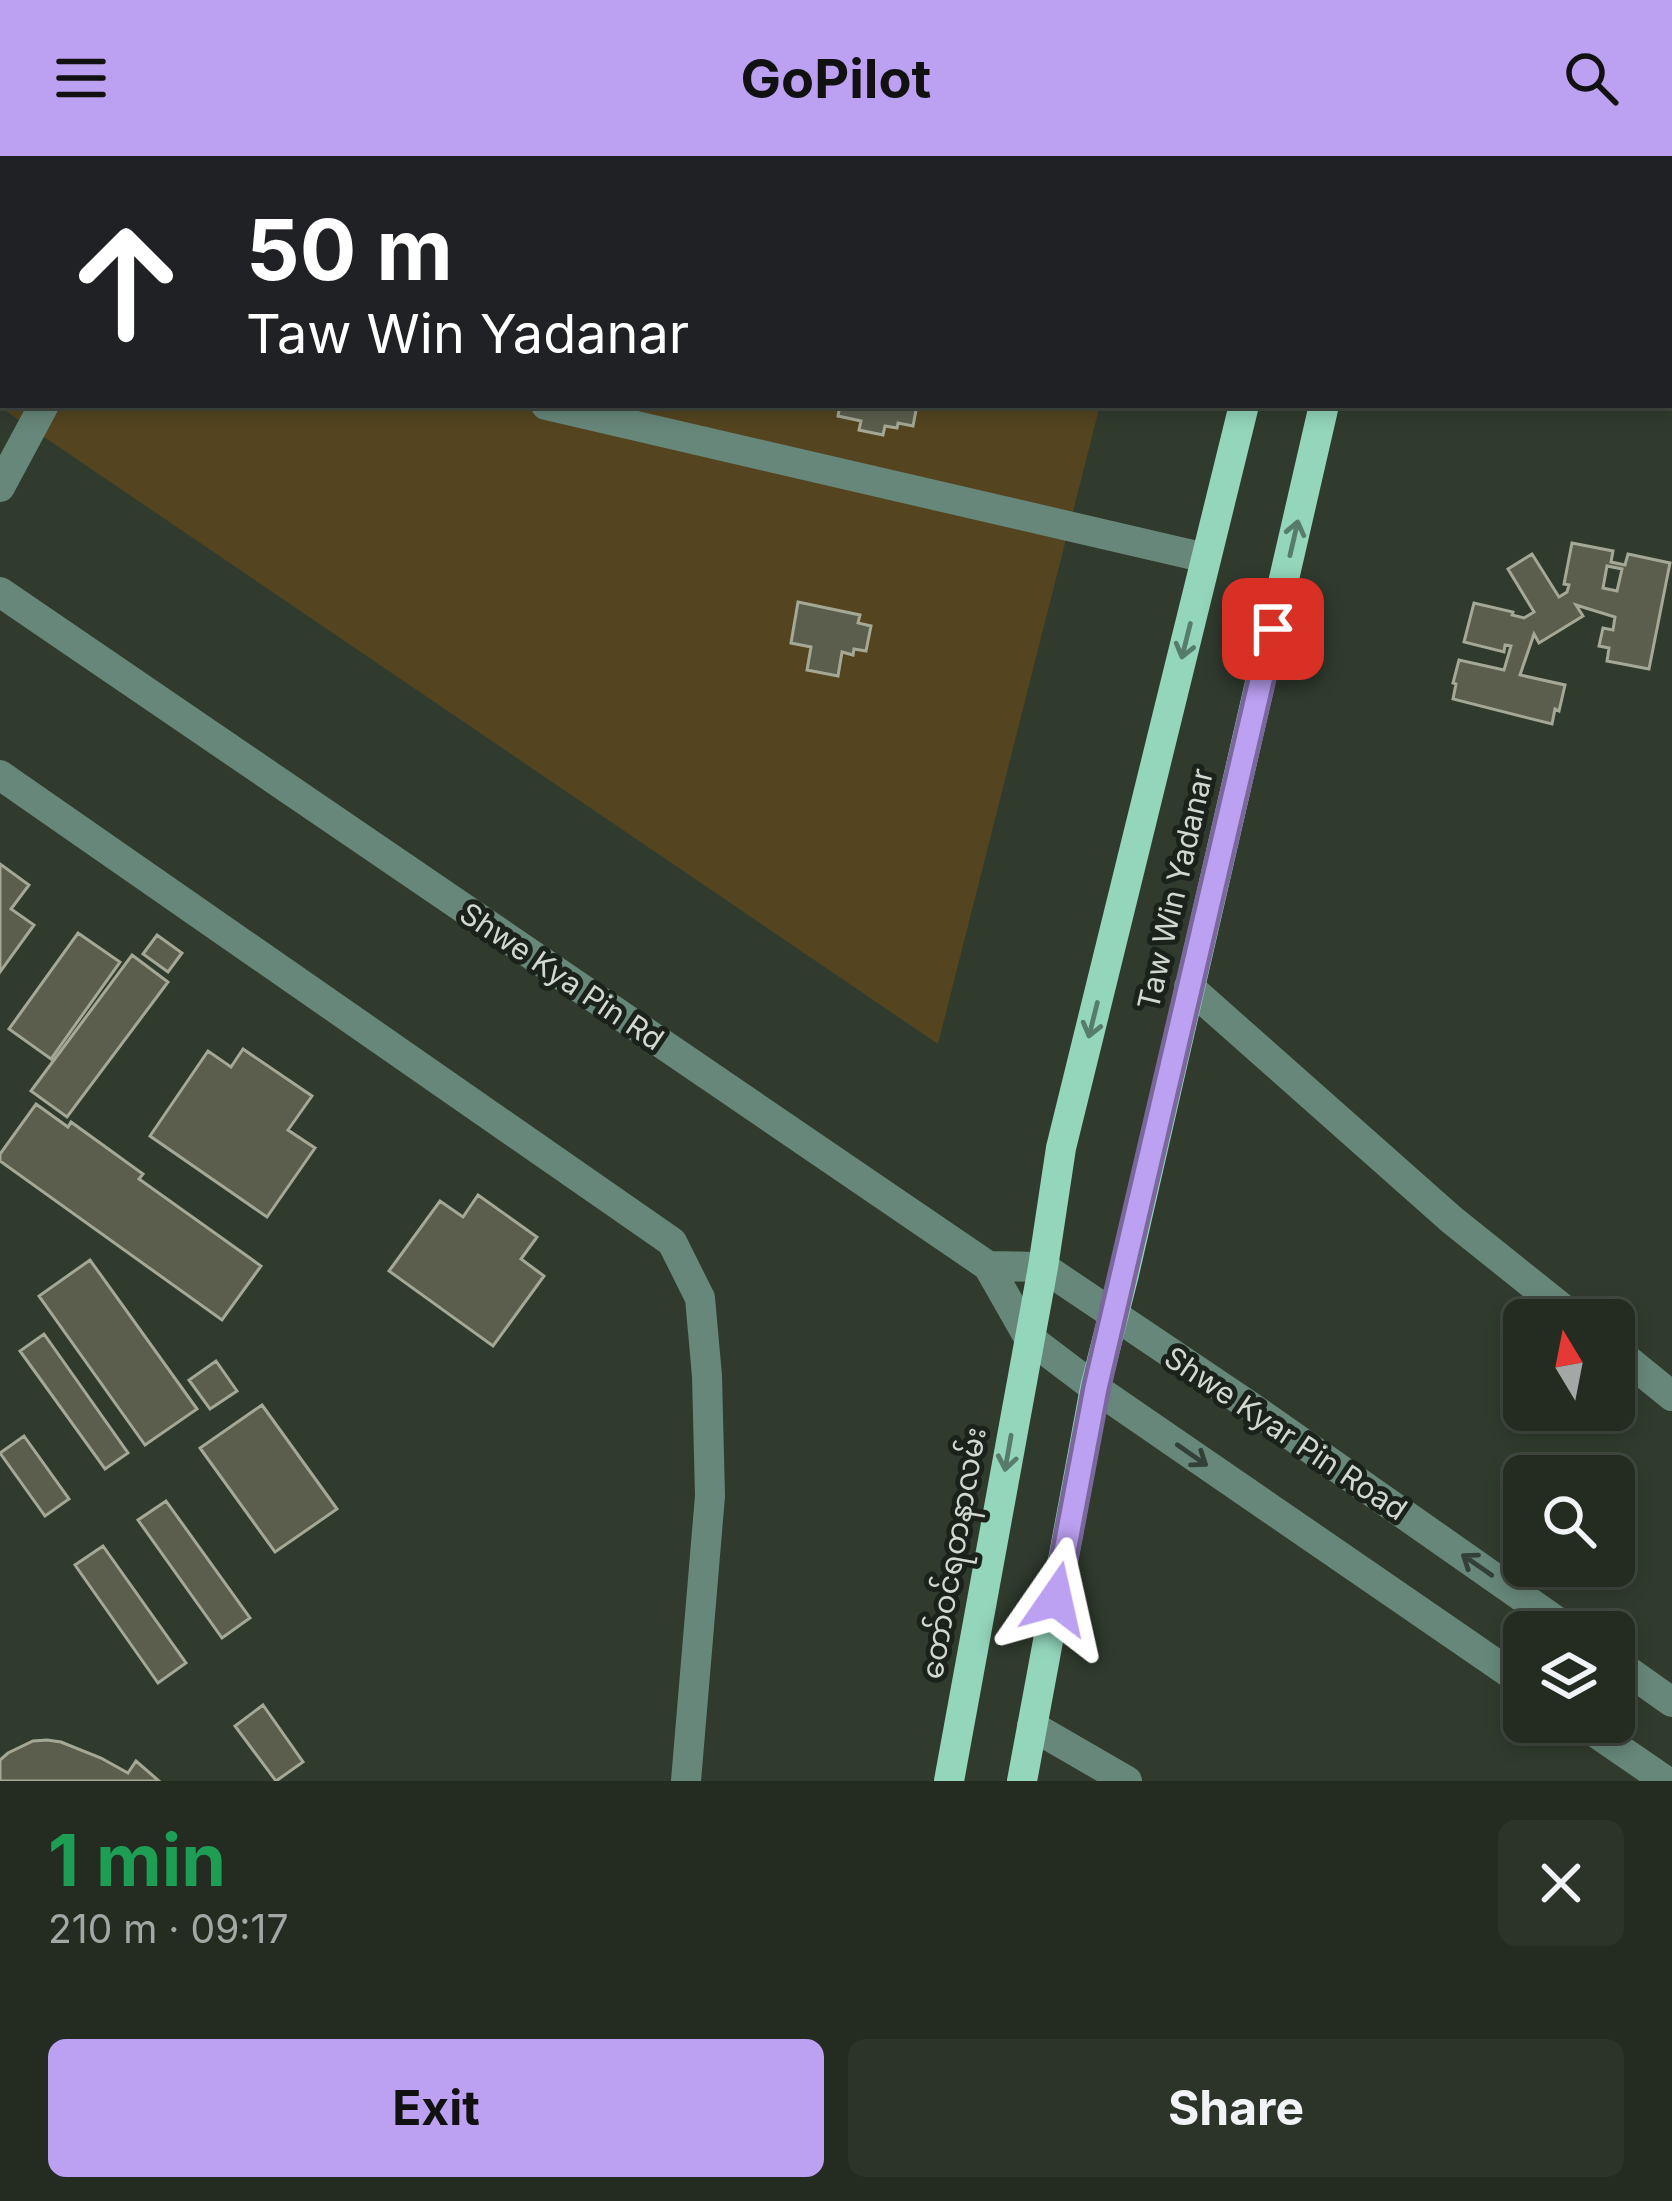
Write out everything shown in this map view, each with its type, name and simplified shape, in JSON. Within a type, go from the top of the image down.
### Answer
[{"type":"main road","name":"Taw Win Yadanar","points":[[1029,1338],[1061,1148],[1243,408]]},
{"type":"main road","name":"Taw Win Yadanar","points":[[1096,1388],[1323,408]]},
{"type":"main road","name":"တော်ဝင်ရတနာလမ်း","points":[[949,1781],[1029,1338]]},
{"type":"main road","points":[[1022,1781],[1096,1388]]},
{"type":"street","points":[[0,487],[42,408]]},
{"type":"street","points":[[559,408],[1206,558]]},
{"type":"street","name":"Shwe Kya Pin Rd","points":[[0,592],[988,1266],[1029,1338],[1096,1388]]},
{"type":"street","points":[[0,775],[672,1243],[700,1298],[710,1496],[686,1781]]},
{"type":"street","points":[[1190,987],[1452,1220],[1551,1299]]},
{"type":"street","points":[[988,1266],[1043,1267]]},
{"type":"street","name":"Shwe Kyar Pin Road","points":[[1043,1267],[1542,1611]]},
{"type":"street","points":[[1635,1366],[1672,1396]]},
{"type":"street","points":[[1096,1388],[1503,1669]]},
{"type":"street","points":[[1635,1676],[1672,1702]]},
{"type":"street","points":[[1032,1726],[1126,1781]]},
{"type":"street","points":[[1611,1743],[1666,1781]]},
{"type":"shaded area","points":[[1,408],[1099,408],[938,1044]]},
{"type":"building","points":[[839,408],[916,408],[913,426],[885,426],[883,435],[859,430],[861,421],[838,416]]},
{"type":"building","points":[[1572,543],[1613,551],[1611,562],[1625,565],[1628,554],[1670,563],[1649,669],[1607,661],[1609,648],[1599,646],[1603,628],[1613,630],[1615,617],[1576,605],[1583,616],[1539,643],[1534,634],[1520,675],[1565,685],[1552,724],[1453,699],[1459,660],[1504,670],[1511,646],[1505,645],[1504,652],[1464,642],[1474,603],[1524,618],[1534,612],[1508,569],[1532,554],[1559,597],[1567,592],[1569,585],[1564,584]],"holes":[[[1607,566],[1622,569],[1617,591],[1603,588]]]},
{"type":"building","points":[[798,602],[860,615],[858,623],[871,626],[866,651],[842,652],[838,676],[807,670],[811,647],[791,643]]},
{"type":"building","points":[[0,864],[29,885],[11,909],[34,925],[0,972]]},
{"type":"building","points":[[78,933],[120,962],[51,1059],[9,1029]]},
{"type":"building","points":[[157,935],[182,953],[168,972],[143,954]]},
{"type":"building","points":[[132,955],[168,982],[67,1117],[31,1091]]},
{"type":"building","points":[[243,1049],[312,1096],[288,1130],[315,1148],[267,1217],[150,1136],[208,1051],[231,1067]]},
{"type":"building","points":[[36,1104],[68,1127],[71,1122],[143,1174],[139,1179],[261,1266],[222,1320],[0,1161],[0,1154]]},
{"type":"building","points":[[478,1195],[537,1237],[521,1259],[544,1276],[493,1346],[389,1271],[440,1201],[463,1217]]},
{"type":"building","points":[[90,1260],[197,1409],[145,1445],[39,1296]]},
{"type":"building","points":[[44,1334],[128,1453],[105,1469],[20,1351]]},
{"type":"building","points":[[216,1361],[237,1391],[210,1409],[189,1380]]},
{"type":"building","points":[[262,1405],[337,1509],[275,1552],[200,1448]]},
{"type":"building","points":[[24,1436],[69,1499],[45,1516],[0,1453]]},
{"type":"building","points":[[166,1501],[250,1618],[222,1638],[138,1520]]},
{"type":"building","points":[[103,1546],[186,1663],[158,1683],[75,1565]]},
{"type":"building","points":[[263,1705],[303,1762],[276,1781],[235,1726]]},
{"type":"building","points":[[47,1740],[101,1758],[128,1773],[136,1761],[159,1781],[0,1781],[0,1760],[8,1753]]},
{"type":"route","points":[[1056,1599],[1096,1388],[1273,629]]}]
